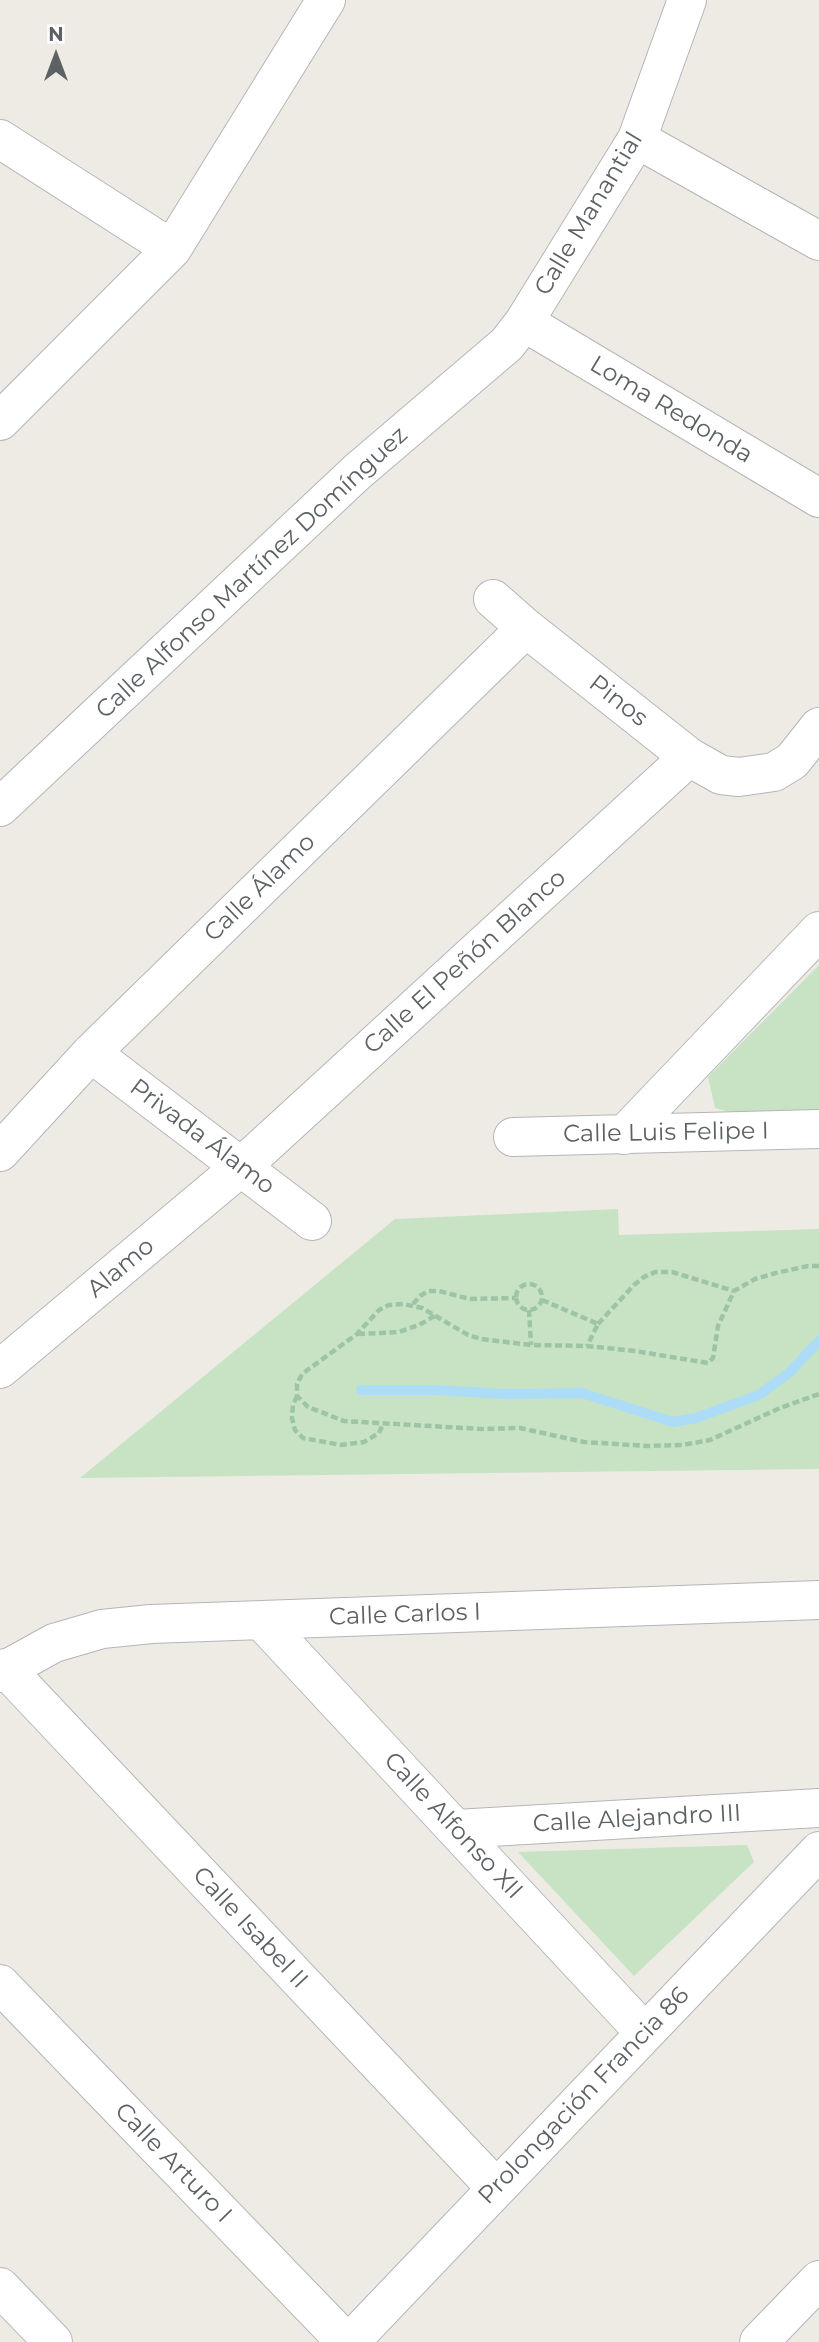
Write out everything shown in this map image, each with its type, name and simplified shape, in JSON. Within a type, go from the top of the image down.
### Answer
[{"type":"street","points":[[0,421],[172,249],[326,0]]},
{"type":"street","name":"Calle Manantial","points":[[516,333],[637,139],[687,0]]},
{"type":"street","points":[[0,139],[172,249]]},
{"type":"street","points":[[637,139],[819,241]]},
{"type":"street","name":"Loma Redonda","points":[[516,333],[819,498]]},
{"type":"street","name":"Calle Alfonso Martínez Domínguez","points":[[0,807],[357,472],[516,333]]},
{"type":"street","name":"Pinos","points":[[493,599],[689,757],[721,775],[755,776],[774,772],[792,761],[819,727]]},
{"type":"street","name":"Calle Álamo","points":[[0,1152],[91,1053],[526,628]]},
{"type":"street","name":"Calle El Peñón Blanco","points":[[242,1166],[689,757]]},
{"type":"street","points":[[624,1135],[819,931]]},
{"type":"street","name":"Privada Álamo","points":[[91,1053],[312,1221]]},
{"type":"street","name":"Calle Luis Felipe I","points":[[513,1137],[819,1129]]},
{"type":"street","name":"Alamo","points":[[3,1360],[242,1166]]},
{"type":"street","name":"Calle Carlos I","points":[[3,1670],[54,1643],[102,1629],[151,1624],[819,1600]]},
{"type":"street","name":"Calle Alfonso XII","points":[[261,1620],[645,2033]]},
{"type":"street","name":"Calle Isabel II","points":[[3,1670],[496,2188]]},
{"type":"street","name":"Calle Alejandro III","points":[[456,1829],[819,1808]]},
{"type":"street","name":"Prolongación Francia 86","points":[[348,2342],[819,1851]]},
{"type":"street","name":"Calle Arturo I","points":[[0,1984],[348,2342]]},
{"type":"street","points":[[759,2342],[819,2280]]},
{"type":"street","points":[[0,2287],[53,2342]]},
{"type":"path","points":[[383,1424],[379,1433],[364,1442],[341,1445],[303,1438],[295,1430],[292,1418],[297,1384],[302,1374],[357,1334],[379,1310],[389,1305],[413,1304],[468,1335],[531,1345],[587,1346],[708,1363],[713,1357],[718,1326],[734,1291],[766,1276],[819,1266]]},
{"type":"path","points":[[587,1346],[597,1324],[634,1285],[655,1272],[672,1272],[734,1291]]},
{"type":"path","points":[[523,1284],[532,1284],[539,1288],[541,1300],[534,1310],[529,1310],[518,1306],[515,1298],[517,1290],[523,1284]]},
{"type":"path","points":[[413,1304],[428,1291],[470,1298],[515,1298]]},
{"type":"path","points":[[541,1300],[597,1324]]},
{"type":"path","points":[[529,1310],[531,1345]]},
{"type":"path","points":[[357,1334],[399,1332],[436,1315]]},
{"type":"path","points":[[297,1396],[308,1407],[344,1421],[520,1428],[584,1442],[648,1446],[682,1445],[710,1440],[780,1408],[819,1394]]},
{"type":"green space","points":[[819,965],[819,1111],[740,1115],[715,1108],[708,1077]]},
{"type":"green space","points":[[618,1209],[619,1235],[819,1229],[819,1469],[80,1478],[395,1219]]},
{"type":"green space","points":[[747,1845],[754,1862],[634,1976],[518,1852]]},
{"type":"waterway","points":[[361,1390],[582,1393],[673,1422],[696,1418],[759,1395],[789,1373],[819,1341]]}]
